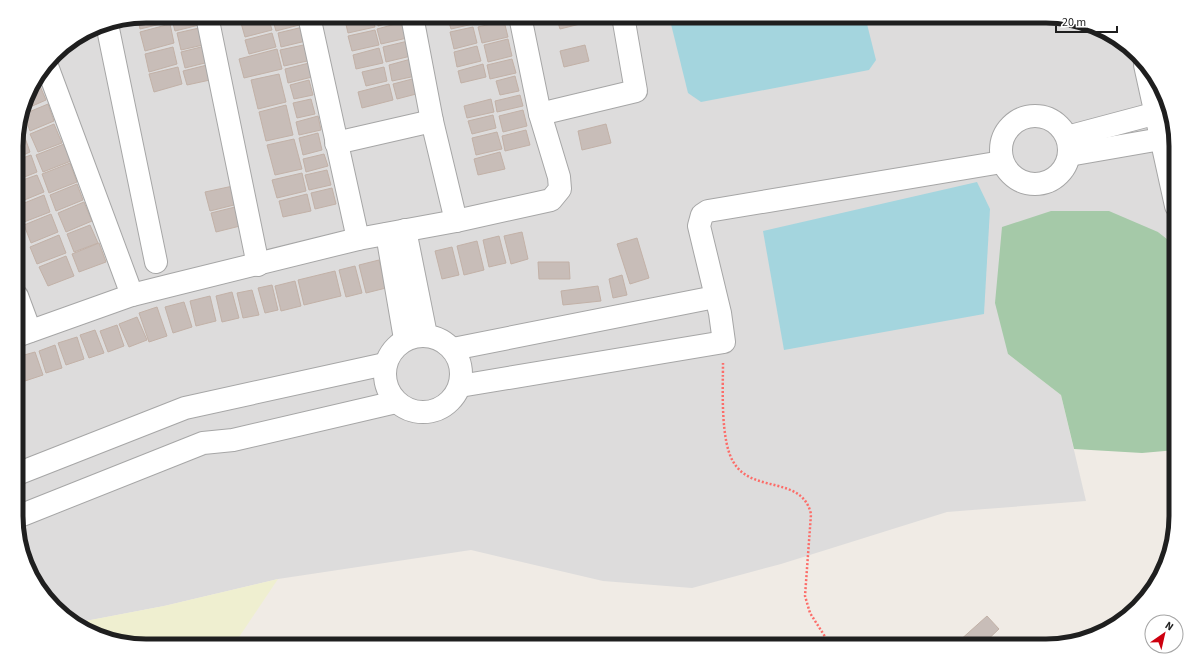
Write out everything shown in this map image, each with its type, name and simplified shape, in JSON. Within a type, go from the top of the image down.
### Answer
[{"type":"street","points":[[208,23],[258,265]]},
{"type":"street","points":[[311,23],[336,143],[358,239]]},
{"type":"street","points":[[413,23],[432,121],[456,221]]},
{"type":"street","points":[[24,334],[132,295],[358,239],[456,221],[551,200],[560,189],[559,177],[540,114],[521,23]]},
{"type":"street","points":[[540,114],[636,91],[624,23]]},
{"type":"street","points":[[107,29],[156,262]]},
{"type":"street","points":[[49,71],[132,295]]},
{"type":"street","points":[[1151,83],[1161,139],[1169,159]]},
{"type":"street","points":[[1068,146],[1157,113]]},
{"type":"street","points":[[1030,116],[1045,117],[1058,124],[1068,146],[1064,169],[1053,179],[1038,184],[1023,182],[1010,175],[1002,162],[1000,146],[1005,132],[1015,121],[1030,116]]},
{"type":"street","points":[[336,143],[432,121]]},
{"type":"street","points":[[1068,146],[1161,139]]},
{"type":"street","points":[[460,386],[724,342],[720,313],[699,226],[702,214],[708,211],[1002,162]]},
{"type":"street","points":[[396,232],[416,337]]},
{"type":"street","points":[[453,348],[715,297]]},
{"type":"street","points":[[416,337],[440,339],[453,348],[462,366],[460,386],[450,402],[433,412],[413,412],[396,402],[386,384],[385,364],[393,350],[416,337]]},
{"type":"street","points":[[23,472],[185,408],[385,364]]},
{"type":"street","points":[[23,515],[203,443],[233,440],[396,402]]},
{"type":"path","points":[[724,342],[723,406],[731,457],[734,464],[745,475],[795,491],[804,498],[809,505],[812,514],[805,596],[810,613],[827,639]]},
{"type":"shaded area","points":[[138,23],[1046,23],[1078,27],[1093,32],[1121,48],[1144,71],[1156,92],[1167,122],[1169,138],[1169,241],[1158,232],[1008,354],[1061,395],[1086,501],[947,512],[781,564],[692,588],[603,581],[471,550],[278,579],[164,606],[84,621],[65,608],[44,584],[32,563],[24,532],[24,130],[32,99],[44,78],[65,54],[78,44],[99,32],[122,25]]},
{"type":"green space","points":[[1051,211],[1109,211],[1158,232],[1169,241],[1169,451],[1142,453],[1074,449],[1061,395],[1008,354],[995,303],[1002,227]]},
{"type":"green space","points":[[278,579],[238,639],[130,638],[99,630],[84,621],[164,606]]},
{"type":"water","points":[[671,23],[867,23],[876,60],[869,70],[701,102],[688,93]]},
{"type":"water","points":[[977,182],[990,209],[984,314],[784,350],[763,231]]},
{"type":"building","points":[[139,23],[165,23],[140,29]]},
{"type":"building","points":[[173,23],[199,23],[199,25],[175,31]]},
{"type":"building","points":[[241,23],[270,23],[272,30],[245,37]]},
{"type":"building","points":[[274,23],[303,23],[303,24],[276,31]]},
{"type":"building","points":[[346,23],[374,23],[375,27],[348,33]]},
{"type":"building","points":[[377,23],[389,23],[378,26]]},
{"type":"building","points":[[403,23],[407,38],[381,44],[377,29]]},
{"type":"building","points":[[449,23],[473,23],[473,24],[451,29]]},
{"type":"building","points":[[495,23],[504,23],[508,37],[482,43],[478,27]]},
{"type":"building","points":[[558,23],[584,23],[560,29]]},
{"type":"building","points":[[170,24],[174,43],[145,51],[140,32]]},
{"type":"building","points":[[303,27],[306,41],[281,47],[278,33]]},
{"type":"building","points":[[473,27],[477,43],[454,49],[450,32]]},
{"type":"building","points":[[199,28],[203,45],[181,50],[177,33]]},
{"type":"building","points":[[375,30],[379,45],[352,51],[348,36]]},
{"type":"building","points":[[272,33],[276,47],[249,54],[245,40]]},
{"type":"building","points":[[508,39],[512,56],[488,62],[484,45]]},
{"type":"building","points":[[408,41],[411,56],[386,62],[383,47]]},
{"type":"building","points":[[308,44],[312,60],[284,66],[280,50]]},
{"type":"building","points":[[585,45],[589,61],[564,67],[560,51]]},
{"type":"building","points":[[205,46],[209,62],[185,68],[181,52]]},
{"type":"building","points":[[477,46],[481,61],[457,67],[454,52]]},
{"type":"building","points":[[173,47],[177,64],[149,72],[145,54]]},
{"type":"building","points":[[379,48],[383,63],[356,69],[353,55]]},
{"type":"building","points":[[277,49],[282,69],[244,78],[239,59]]},
{"type":"building","points":[[411,59],[416,76],[392,81],[389,65]]},
{"type":"building","points":[[512,59],[516,73],[490,79],[487,65]]},
{"type":"building","points":[[309,63],[312,77],[288,83],[285,69]]},
{"type":"building","points":[[483,64],[486,77],[461,83],[458,71]]},
{"type":"building","points":[[207,65],[210,80],[187,85],[183,71]]},
{"type":"building","points":[[178,67],[182,84],[154,92],[149,74]]},
{"type":"building","points":[[384,67],[387,81],[366,86],[362,72]]},
{"type":"building","points":[[279,74],[286,102],[258,109],[251,80]]},
{"type":"building","points":[[515,76],[519,91],[500,95],[496,81]]},
{"type":"building","points":[[416,78],[420,93],[397,99],[393,84]]},
{"type":"building","points":[[309,80],[313,95],[294,99],[290,85]]},
{"type":"building","points":[[389,84],[393,100],[362,108],[358,92]]},
{"type":"building","points":[[39,86],[46,100],[30,107],[32,99]]},
{"type":"building","points":[[520,95],[523,106],[497,112],[495,101]]},
{"type":"building","points":[[311,99],[315,114],[297,118],[293,103]]},
{"type":"building","points":[[491,99],[494,112],[467,118],[464,106]]},
{"type":"building","points":[[48,104],[54,121],[30,131],[26,120],[28,112]]},
{"type":"building","points":[[286,105],[293,135],[266,141],[259,112]]},
{"type":"building","points":[[523,110],[527,126],[503,132],[499,116]]},
{"type":"building","points":[[493,115],[496,128],[472,134],[468,121]]},
{"type":"building","points":[[318,116],[321,130],[299,135],[296,122]]},
{"type":"building","points":[[54,124],[62,143],[38,152],[30,134]]},
{"type":"building","points":[[606,124],[611,143],[582,150],[578,131]]},
{"type":"building","points":[[526,130],[530,145],[505,151],[502,136]]},
{"type":"building","points":[[497,132],[502,149],[476,155],[472,138]]},
{"type":"building","points":[[318,133],[322,150],[303,155],[299,138]]},
{"type":"building","points":[[24,135],[30,152],[23,155],[23,146]]},
{"type":"building","points":[[294,139],[302,169],[275,175],[267,145]]},
{"type":"building","points":[[64,144],[71,161],[43,172],[36,155]]},
{"type":"building","points":[[500,152],[505,169],[478,175],[474,159]]},
{"type":"building","points":[[324,154],[328,166],[306,172],[303,159]]},
{"type":"building","points":[[31,155],[37,172],[23,178],[23,158]]},
{"type":"building","points":[[70,163],[77,182],[49,193],[42,174]]},
{"type":"building","points":[[327,170],[331,185],[309,190],[305,175]]},
{"type":"building","points":[[302,173],[306,191],[277,198],[272,180]]},
{"type":"building","points":[[37,175],[44,192],[23,201],[23,180]]},
{"type":"building","points":[[77,184],[83,200],[56,211],[50,195]]},
{"type":"building","points":[[233,186],[238,204],[210,211],[205,192]]},
{"type":"building","points":[[332,188],[336,204],[315,209],[311,193]]},
{"type":"building","points":[[307,194],[311,211],[283,217],[279,201]]},
{"type":"building","points":[[44,195],[50,212],[24,222],[23,204]]},
{"type":"building","points":[[84,202],[92,221],[66,232],[58,213]]},
{"type":"building","points":[[235,207],[240,226],[216,232],[211,213]]},
{"type":"building","points":[[51,214],[58,232],[31,243],[24,225]]},
{"type":"building","points":[[90,225],[98,243],[74,252],[67,234]]},
{"type":"building","points":[[522,232],[528,259],[511,264],[504,236]]},
{"type":"building","points":[[59,235],[66,253],[37,264],[30,247]]},
{"type":"building","points":[[499,236],[506,263],[489,267],[483,240]]},
{"type":"building","points":[[637,238],[649,278],[630,284],[617,244]]},
{"type":"building","points":[[477,241],[484,270],[464,275],[457,246]]},
{"type":"building","points":[[99,243],[106,262],[79,272],[72,254]]},
{"type":"building","points":[[452,247],[459,275],[442,279],[435,251]]},
{"type":"building","points":[[66,256],[74,276],[48,286],[39,267]]},
{"type":"building","points":[[379,260],[386,288],[366,293],[359,265]]},
{"type":"building","points":[[538,262],[569,262],[570,279],[539,279]]},
{"type":"building","points":[[355,266],[362,293],[346,297],[339,270]]},
{"type":"building","points":[[335,271],[341,296],[304,305],[298,280]]},
{"type":"building","points":[[622,275],[627,295],[613,298],[609,279]]},
{"type":"building","points":[[295,281],[301,306],[281,311],[275,286]]},
{"type":"building","points":[[272,285],[278,310],[265,313],[258,288]]},
{"type":"building","points":[[598,286],[601,301],[563,305],[561,291]]},
{"type":"building","points":[[252,290],[259,315],[243,318],[237,293]]},
{"type":"building","points":[[232,292],[239,318],[222,322],[216,296]]},
{"type":"building","points":[[210,296],[216,321],[196,326],[190,301]]},
{"type":"building","points":[[184,302],[192,327],[173,333],[165,307]]},
{"type":"building","points":[[157,307],[167,336],[149,342],[139,313]]},
{"type":"building","points":[[137,317],[147,340],[129,347],[119,324]]},
{"type":"building","points":[[117,325],[124,346],[108,352],[100,331]]},
{"type":"building","points":[[95,330],[104,353],[89,358],[80,335]]},
{"type":"building","points":[[77,337],[84,359],[66,365],[58,343]]},
{"type":"building","points":[[55,345],[62,368],[46,373],[39,351]]},
{"type":"building","points":[[35,352],[43,375],[23,382],[23,355]]},
{"type":"building","points":[[987,616],[999,629],[988,639],[961,639]]}]
